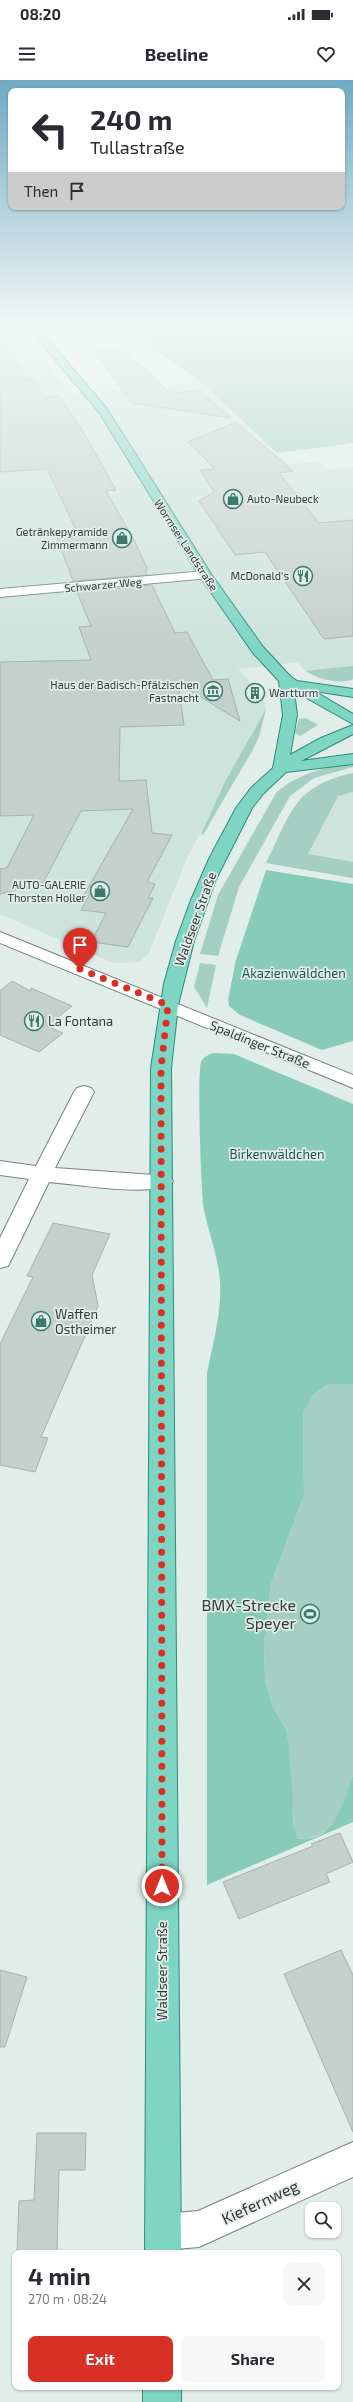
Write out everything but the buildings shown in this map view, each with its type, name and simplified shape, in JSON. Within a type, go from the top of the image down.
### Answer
[{"type":"main road","name":"Wormser Landstraße","points":[[116,432],[205,575],[250,639],[286,680],[353,720]]},
{"type":"main road","points":[[353,693],[286,680],[290,715],[280,769],[353,759]]},
{"type":"main road","name":"Waldseer Straße","points":[[163,2243],[161,1068],[168,1005],[179,958],[188,930],[218,858],[241,814],[256,792],[280,769],[321,744],[353,729]]},
{"type":"main road","points":[[162,2390],[162,2402]]},
{"type":"street","name":"Schwarzer Weg","points":[[0,593],[205,575]]},
{"type":"street","name":"Spaldinger Straße","points":[[0,937],[353,1082]]},
{"type":"street","points":[[0,1260],[84,1092]]},
{"type":"street","points":[[0,1168],[42,1174],[123,1181],[162,1181]]},
{"type":"street","name":"Kiefernweg","points":[[163,2243],[205,2226],[353,2159]]},
{"type":"shaded area","points":[[0,432],[254,432],[288,464],[318,462],[328,470],[353,467],[353,679],[348,681],[322,679],[305,671],[298,662],[238,669],[250,682],[267,693],[263,698],[266,709],[187,858],[149,953],[139,962],[117,963],[109,961],[0,914]]},
{"type":"shaded area","points":[[353,773],[353,878],[266,863],[301,797],[323,782]]},
{"type":"green space","points":[[255,432],[353,432],[353,443],[277,453]]},
{"type":"green space","points":[[353,666],[353,679],[347,681],[322,679],[305,671]]},
{"type":"green space","points":[[266,709],[259,737],[252,751],[203,835],[201,834],[226,780]]},
{"type":"green space","points":[[306,718],[318,725],[300,736],[295,733],[299,719]]},
{"type":"green space","points":[[353,762],[353,767],[314,778],[290,796],[239,887],[218,956],[200,954],[218,895],[276,793],[284,786],[312,772]]},
{"type":"green space","points":[[353,773],[353,792],[338,796],[308,854],[353,862],[353,878],[266,863],[296,804],[306,794],[318,786],[333,779]]},
{"type":"green space","name":"Akazienwäldchen","points":[[266,870],[353,884],[353,1041],[322,1050],[240,1015],[229,1006],[228,1000],[236,960]]},
{"type":"green space","points":[[200,963],[216,965],[207,1008],[194,987]]},
{"type":"green space","name":"Birkenwäldchen","points":[[213,1053],[234,1054],[353,1104],[353,1384],[329,1384],[314,1394],[303,1413],[304,1495],[271,1584],[264,1643],[265,1681],[273,1707],[287,1731],[292,1784],[293,1823],[297,1838],[310,1838],[320,1835],[329,1828],[340,1809],[353,1775],[353,1822],[207,1885],[207,1373],[220,1304],[220,1281],[204,1210],[199,1087],[201,1062],[204,1057]]},
{"type":"green space","name":"BMX-Strecke Speyer","points":[[347,1382],[353,1384],[353,1775],[341,1809],[336,1819],[329,1827],[321,1834],[310,1838],[297,1838],[294,1832],[287,1731],[273,1707],[265,1681],[264,1643],[271,1584],[304,1495],[303,1413],[314,1394],[329,1384]]},
{"type":"place","name":"Auto-Neubeck","points":[[233,499]]},
{"type":"place","name":"Getränkepyramide Zimmermann","points":[[122,538]]},
{"type":"place","name":"McDonald's","points":[[303,576]]},
{"type":"place","name":"Haus der Badisch-Pfälzischen Fastnacht","points":[[213,691]]},
{"type":"place","name":"Wartturm","points":[[255,693]]},
{"type":"place","name":"AUTO-GALERIE Thorsten Holler","points":[[100,891]]},
{"type":"place","name":"La Fontana","points":[[34,1021]]},
{"type":"place","name":"Waffen Ostheimer","points":[[41,1321]]},
{"type":"place","name":"BMX-Strecke Speyer","points":[[310,1614]]},
{"type":"route","points":[[80,969],[168,1005],[161,1068],[162,1886]]}]
